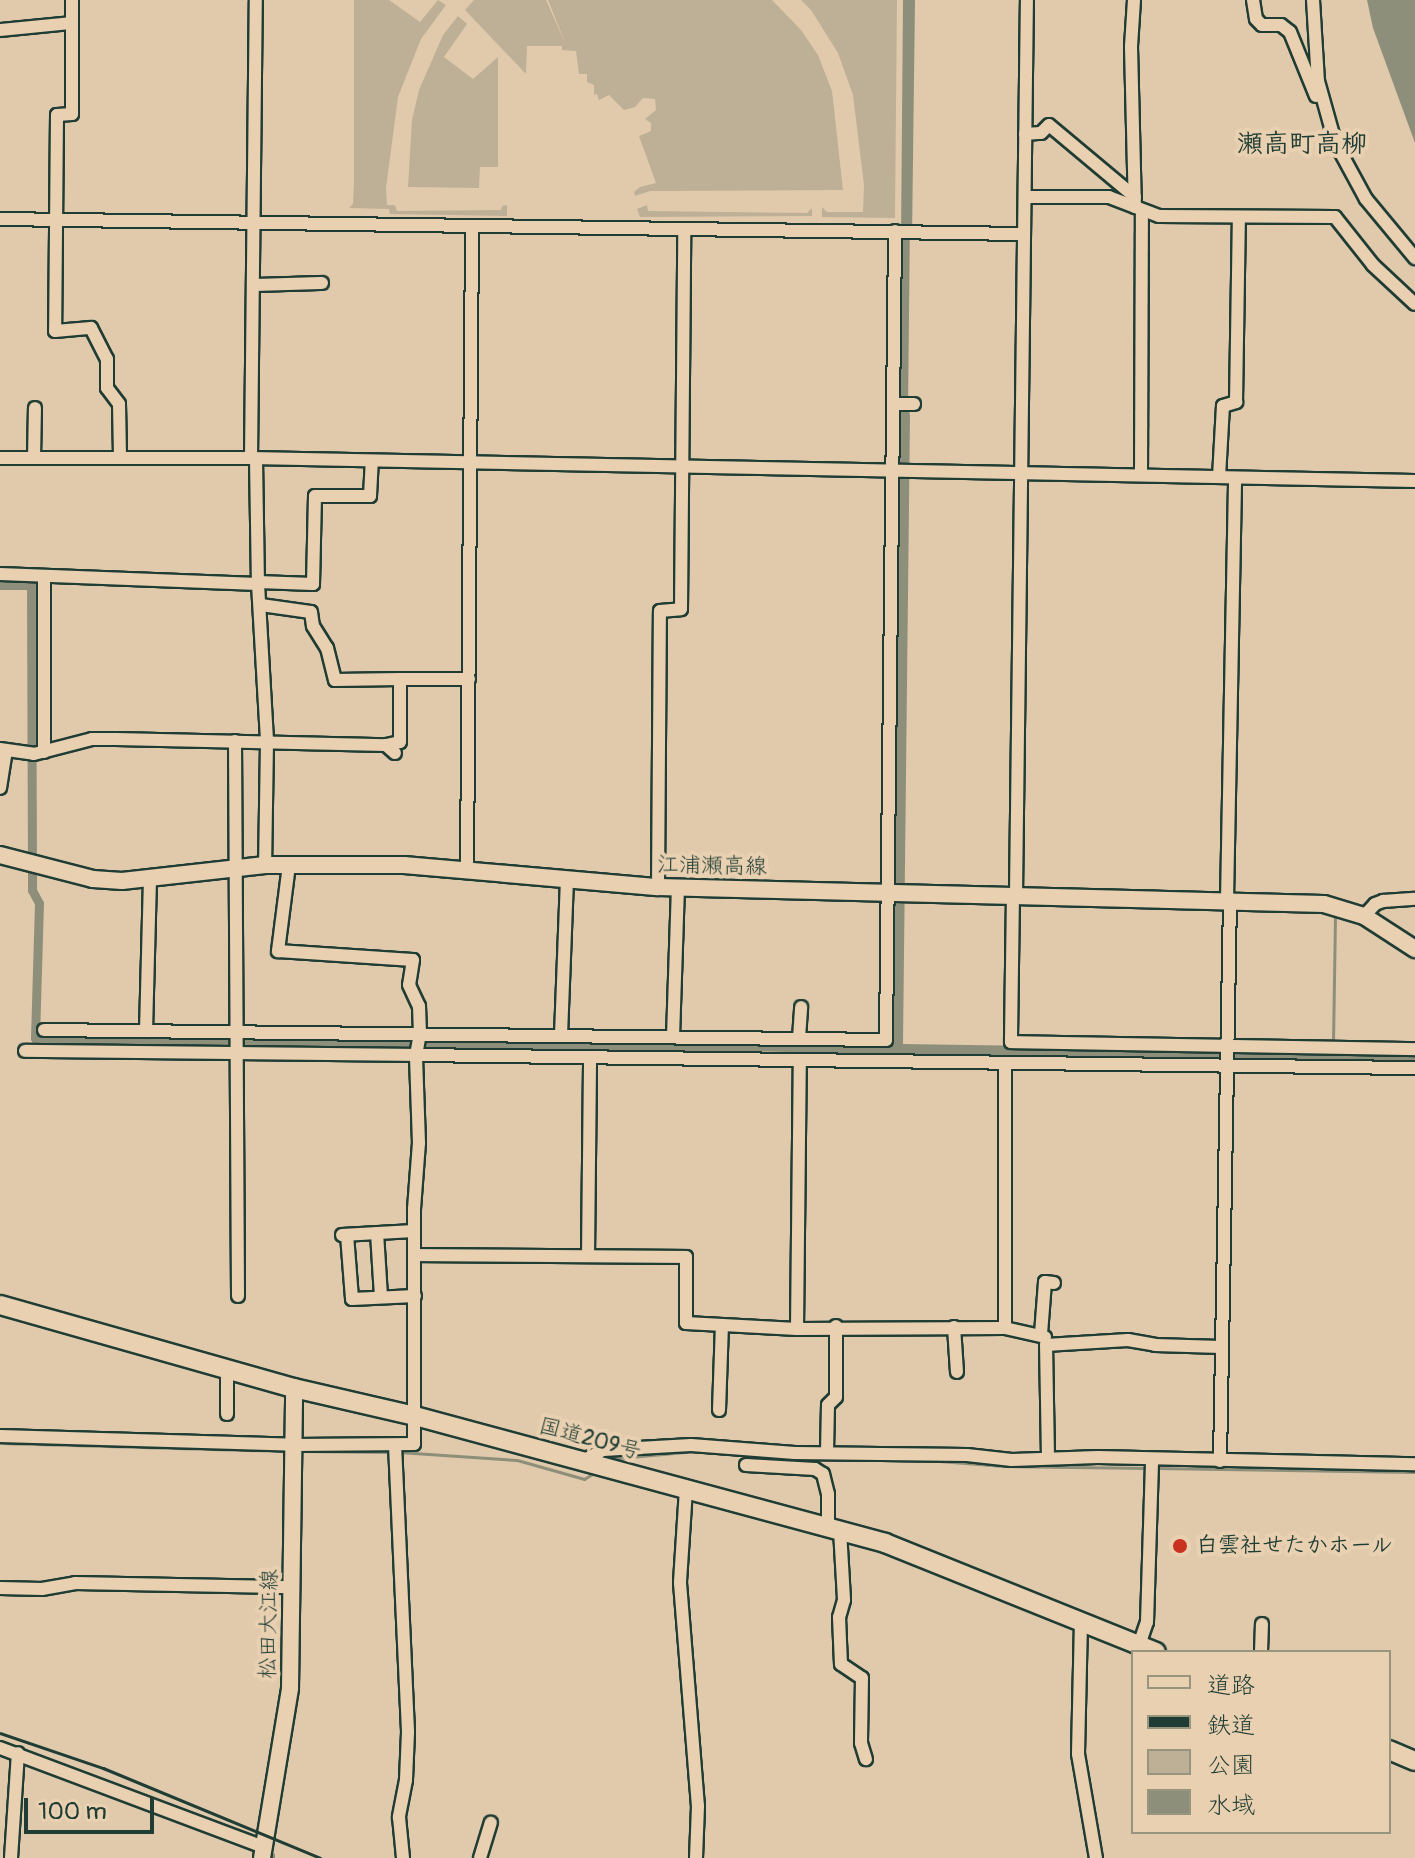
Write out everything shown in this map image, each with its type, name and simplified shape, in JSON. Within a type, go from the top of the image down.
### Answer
[{"type":"highway","name":"国道209号","points":[[0,1305],[294,1388],[415,1416],[834,1528],[957,1570],[1147,1648]]},
{"type":"highway","points":[[1391,1751],[1415,1761]]},
{"type":"main road","name":"江浦瀬高線","points":[[6,856],[93,879],[150,879],[265,865],[467,868],[567,881],[658,887],[1324,904],[1364,916],[1415,949]]},
{"type":"main road","name":"松田大江線","points":[[263,1852],[288,1714],[294,1388]]},
{"type":"street","points":[[72,0],[72,114],[57,115],[55,331],[91,328],[107,359],[107,388],[119,404],[120,458]]},
{"type":"street","points":[[256,0],[254,458],[267,742],[265,865]]},
{"type":"street","points":[[1027,0],[1011,1042],[1415,1068]]},
{"type":"street","points":[[1134,0],[1131,47],[1141,475]]},
{"type":"street","points":[[1253,0],[1256,19],[1262,25],[1281,25],[1290,32],[1315,95],[1322,101]]},
{"type":"street","points":[[1313,0],[1322,101],[1335,142],[1354,181],[1379,217],[1415,258]]},
{"type":"street","points":[[0,30],[72,23]]},
{"type":"street","points":[[1025,134],[1041,133],[1049,125],[1137,205]]},
{"type":"street","points":[[1025,197],[1109,197],[1137,205],[1239,218],[1335,217],[1373,265],[1415,304]]},
{"type":"street","points":[[1219,477],[1223,406],[1236,402],[1239,218]]},
{"type":"street","points":[[0,219],[1024,234]]},
{"type":"street","points":[[467,868],[472,226]]},
{"type":"street","points":[[658,887],[660,611],[681,609],[684,229]]},
{"type":"street","points":[[25,1051],[590,1058],[735,1048],[799,1038],[886,1040],[895,891],[894,470],[904,404],[897,231]]},
{"type":"street","points":[[253,285],[322,283]]},
{"type":"street","points":[[34,458],[35,408]]},
{"type":"street","points":[[0,458],[254,458],[1415,481]]},
{"type":"street","points":[[0,574],[313,584],[315,496],[370,496],[372,461]]},
{"type":"street","points":[[1220,1461],[1235,478]]},
{"type":"street","points":[[44,576],[46,752]]},
{"type":"street","points":[[261,604],[311,612],[313,626],[327,648],[335,680],[469,679]]},
{"type":"street","points":[[0,788],[7,751],[46,752],[92,739],[267,742],[390,749],[400,742],[400,679]]},
{"type":"street","points":[[235,741],[238,1296]]},
{"type":"street","points":[[0,1436],[395,1450],[414,1444],[414,1231],[419,1143],[416,1055],[420,1033],[419,1006],[409,985],[413,960],[278,951],[289,865]]},
{"type":"street","points":[[146,1031],[150,879]]},
{"type":"street","points":[[561,1035],[567,881]]},
{"type":"street","points":[[673,1037],[678,887]]},
{"type":"street","points":[[1364,916],[1375,904],[1415,899]]},
{"type":"street","points":[[799,1038],[801,1007]]},
{"type":"street","points":[[44,1030],[673,1037],[800,1060],[1005,1063],[1415,1049]]},
{"type":"street","points":[[588,1256],[590,1058]]},
{"type":"street","points":[[797,1329],[800,1060]]},
{"type":"street","points":[[1005,1063],[1005,1328]]},
{"type":"street","points":[[414,1231],[344,1235],[352,1299],[415,1296]]},
{"type":"street","points":[[377,1233],[381,1297]]},
{"type":"street","points":[[415,1255],[686,1257],[686,1323],[797,1329],[836,1326],[1005,1328],[1043,1339],[1128,1340],[1155,1345],[1221,1347]]},
{"type":"street","points":[[1048,1458],[1043,1339],[1045,1282],[1054,1283]]},
{"type":"street","points":[[719,1410],[722,1325]]},
{"type":"street","points":[[836,1326],[836,1397],[828,1405],[823,1474],[844,1600],[839,1617],[841,1664],[862,1678],[861,1743],[866,1759]]},
{"type":"street","points":[[954,1327],[957,1372]]},
{"type":"street","points":[[227,1369],[227,1414]]},
{"type":"street","points":[[594,1465],[603,1450],[660,1445],[1048,1458],[1415,1464]]},
{"type":"street","points":[[395,1450],[408,1732],[406,1780],[399,1817],[403,1858]]},
{"type":"street","points":[[1147,1648],[1152,1460]]},
{"type":"street","points":[[746,1465],[815,1469],[823,1474]]},
{"type":"street","points":[[686,1489],[680,1583],[698,1806],[696,1858]]},
{"type":"street","points":[[0,1588],[42,1589],[75,1583],[292,1587]]},
{"type":"street","points":[[1081,1621],[1078,1754],[1096,1858]]},
{"type":"street","points":[[1261,1650],[1262,1624]]},
{"type":"street","points":[[0,1748],[263,1852]]},
{"type":"street","points":[[11,1858],[18,1753]]},
{"type":"street","points":[[480,1858],[491,1823]]},
{"type":"green space","points":[[354,0],[389,0],[420,22],[438,0],[446,5],[421,39],[398,97],[386,188],[387,205],[395,205],[397,211],[501,210],[502,206],[507,205],[507,216],[390,214],[389,209],[349,208],[353,204],[354,182]]},
{"type":"green space","points":[[474,0],[546,0],[566,45],[548,0],[772,0],[801,30],[818,55],[832,91],[843,190],[650,191],[635,196],[634,192],[640,187],[656,183],[639,136],[651,131],[651,123],[645,119],[656,110],[655,99],[643,98],[635,107],[624,110],[609,95],[599,100],[597,94],[594,95],[594,85],[587,82],[587,74],[579,74],[576,51],[562,50],[562,46],[527,46],[526,74],[465,10]]},
{"type":"green space","points":[[801,0],[897,0],[895,218],[822,217],[822,207],[827,212],[863,212],[864,185],[853,95],[838,53],[811,10]]},
{"type":"green space","points":[[458,16],[467,24],[444,57],[473,79],[498,57],[498,167],[480,167],[479,188],[408,187],[412,120],[419,90],[443,35]]},
{"type":"green space","points":[[647,205],[648,211],[807,213],[812,208],[812,216],[640,217],[637,209]]},
{"type":"water","points":[[903,0],[915,0],[912,238],[901,238]]},
{"type":"water","points":[[1367,0],[1415,0],[1415,143],[1373,28]]},
{"type":"water","points":[[900,409],[909,409],[910,416],[903,1044],[1415,1052],[1415,1064],[741,1051],[723,1054],[29,1046],[42,1033],[890,1044]]},
{"type":"waterway","points":[[903,410],[905,229]]},
{"type":"waterway","points":[[0,585],[31,585],[32,890],[39,903],[35,1038],[48,1038]]},
{"type":"waterway","points":[[1333,1043],[1335,915]]},
{"type":"waterway","points":[[0,1443],[287,1451]]},
{"type":"waterway","points":[[303,1451],[391,1452]]},
{"type":"waterway","points":[[608,1459],[696,1451]]},
{"type":"waterway","points":[[399,1452],[517,1460],[584,1479],[594,1473]]},
{"type":"waterway","points":[[744,1455],[796,1459]]},
{"type":"waterway","points":[[939,1461],[1004,1466],[1147,1468]]},
{"type":"waterway","points":[[1155,1468],[1415,1472]]},
{"type":"railway","points":[[0,1733],[103,1768],[320,1858]]},
{"type":"place","name":"白雲社せたかホール","points":[[1180,1546]]},
{"type":"district","name":"瀬高町高柳","points":[[1302,145]]}]
